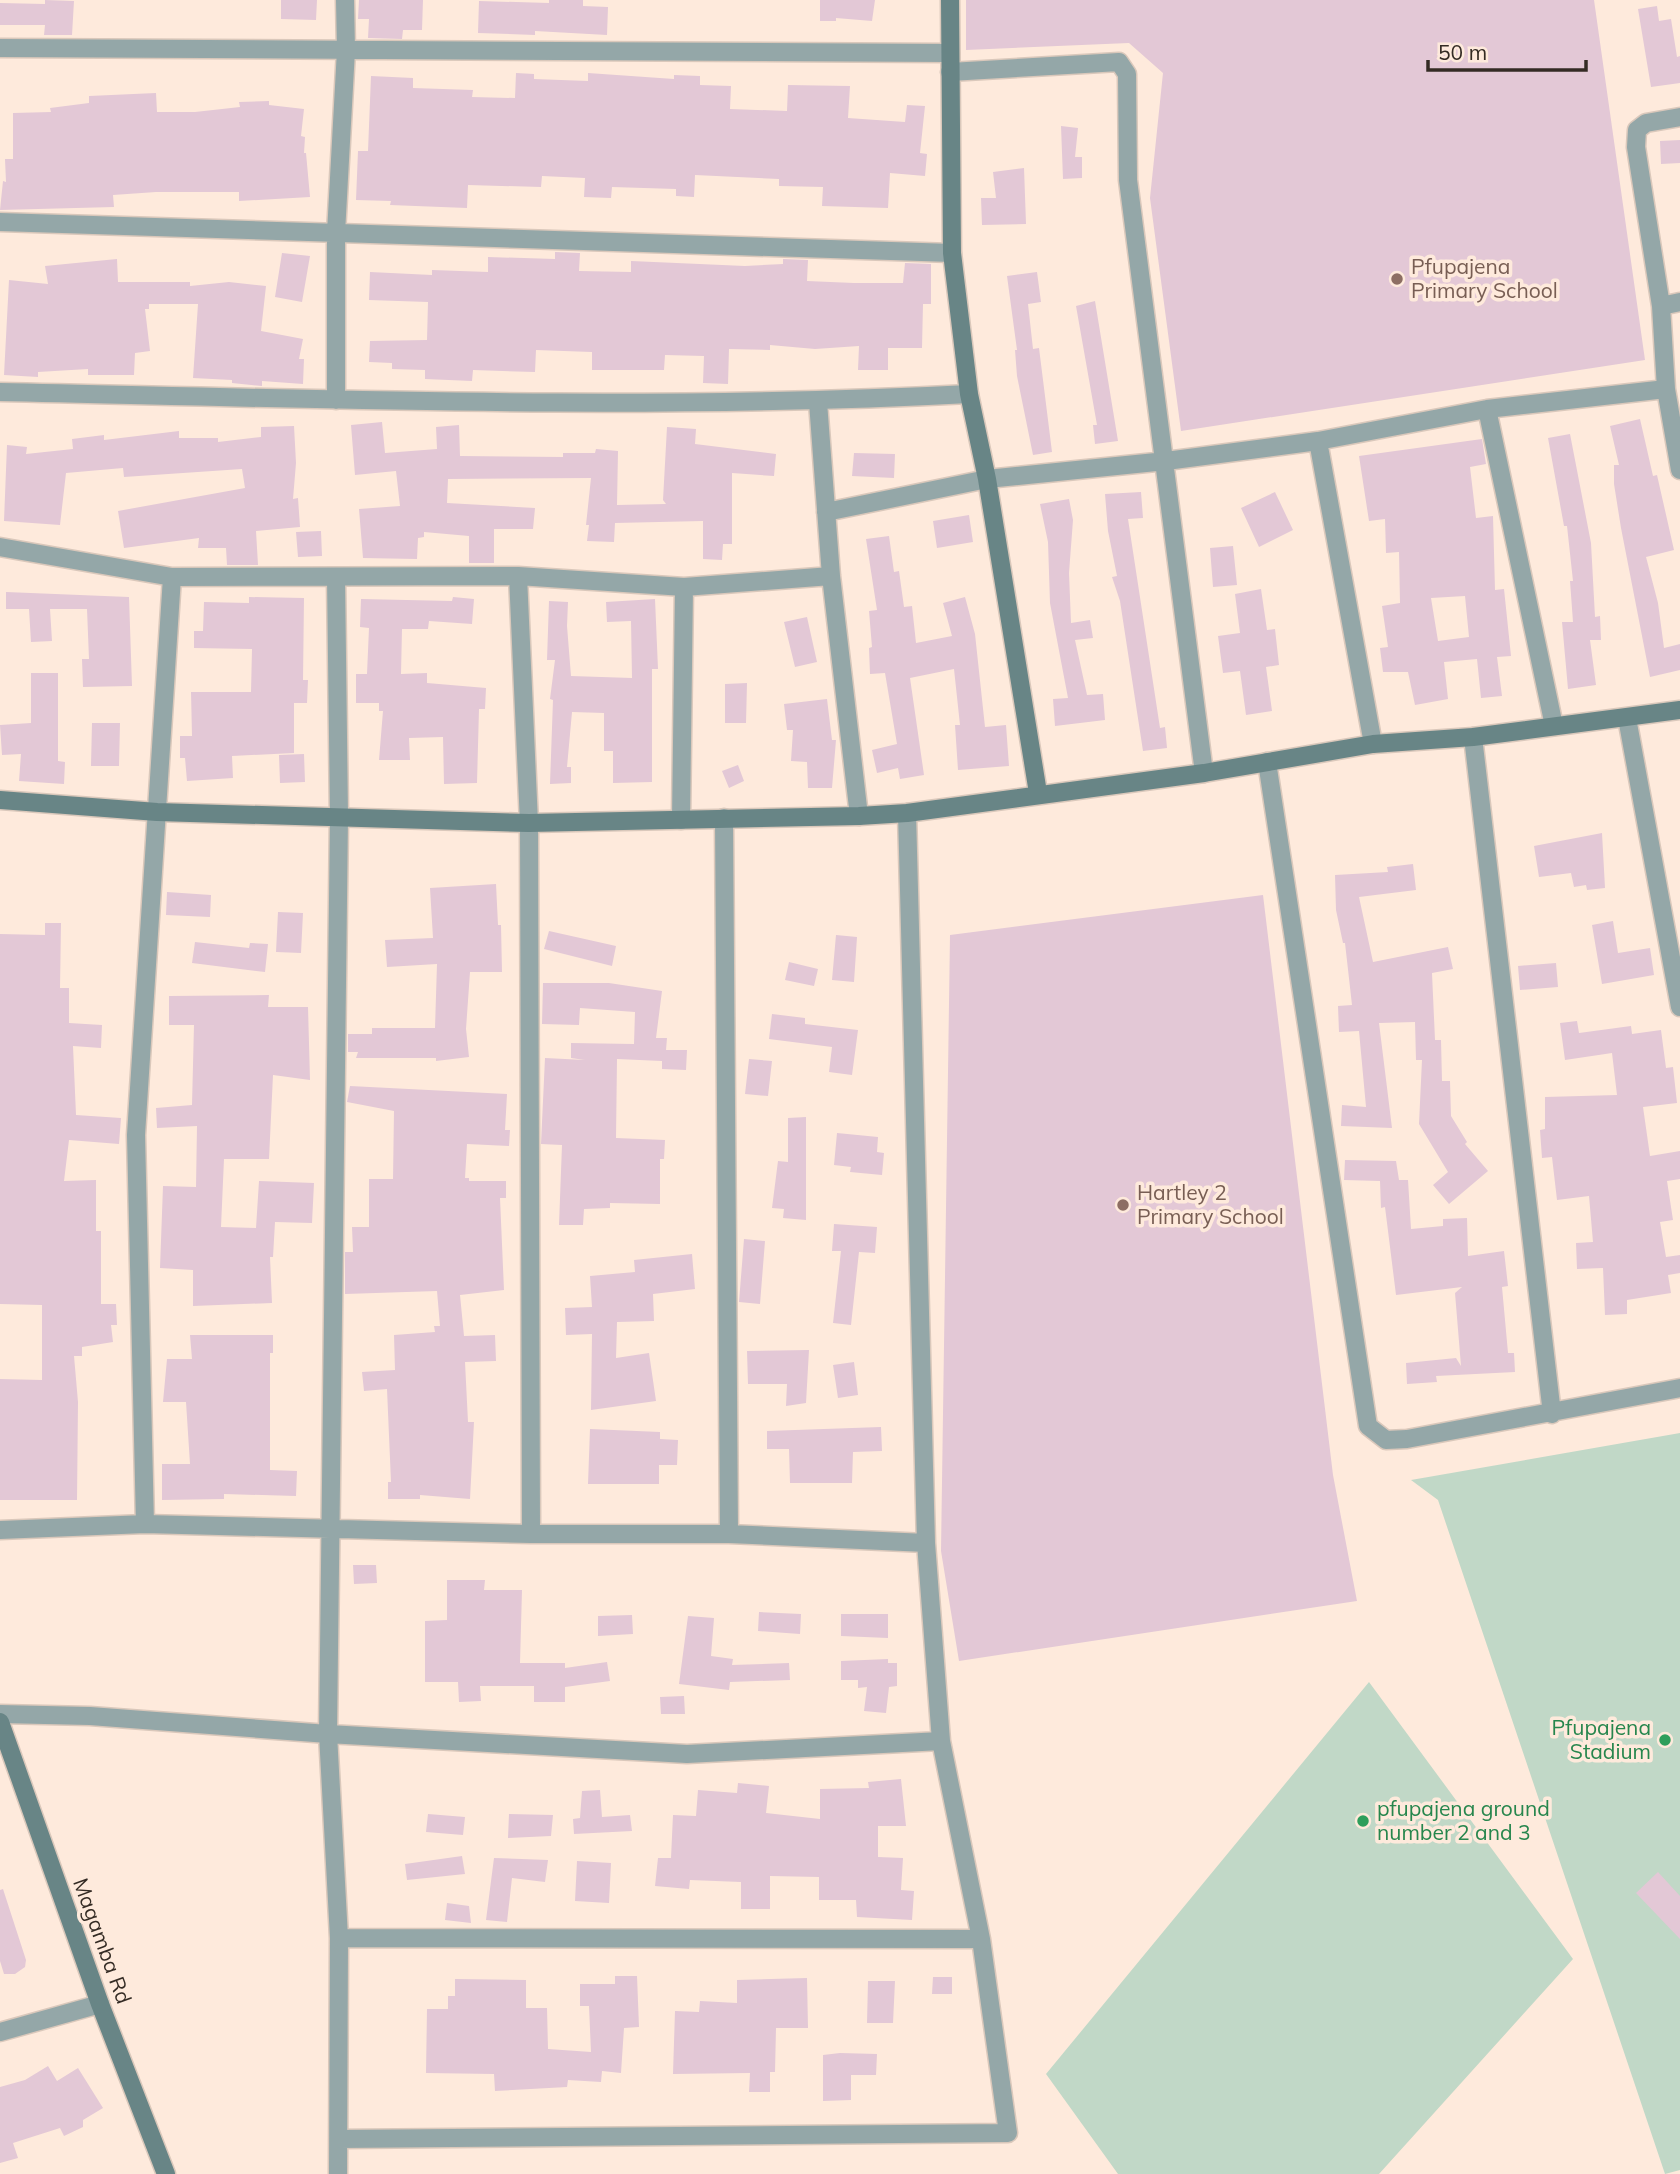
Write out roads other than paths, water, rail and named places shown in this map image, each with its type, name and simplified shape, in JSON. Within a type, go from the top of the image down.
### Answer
[{"type":"street","points":[[336,400],[336,233],[346,50],[345,0]]},
{"type":"street","points":[[950,0],[953,253],[969,394],[987,479],[1038,793]]},
{"type":"street","points":[[0,48],[950,52]]},
{"type":"street","points":[[950,72],[1119,62],[1127,74],[1128,180],[1204,773]]},
{"type":"street","points":[[1680,117],[1646,122],[1637,131],[1636,147],[1661,306],[1666,389],[1680,470]]},
{"type":"street","points":[[0,222],[953,253]]},
{"type":"street","points":[[1661,306],[1680,302]]},
{"type":"street","points":[[826,513],[987,479],[1166,461],[1318,441],[1487,409],[1666,389]]},
{"type":"street","points":[[0,392],[336,400],[818,402],[969,394]]},
{"type":"street","points":[[818,402],[831,576],[859,816]]},
{"type":"street","points":[[1487,409],[1554,726]]},
{"type":"street","points":[[1318,441],[1373,744]]},
{"type":"street","points":[[0,547],[172,577],[518,576],[684,587],[831,576]]},
{"type":"street","points":[[518,576],[529,823],[531,1535]]},
{"type":"street","points":[[145,1524],[136,1135],[172,577]]},
{"type":"street","points":[[336,577],[339,816],[328,1734],[339,1938],[338,2174]]},
{"type":"street","points":[[681,820],[684,587]]},
{"type":"street","points":[[0,800],[157,812],[529,823],[859,816],[907,813],[1038,793],[1204,773],[1373,744],[1473,737],[1680,710]]},
{"type":"street","points":[[1627,718],[1680,1007]]},
{"type":"street","points":[[1473,737],[1552,1414]]},
{"type":"street","points":[[1267,762],[1368,1426],[1385,1440],[1407,1439],[1680,1388]]},
{"type":"street","points":[[338,2139],[1008,2133],[981,1939],[941,1741],[926,1543],[907,813]]},
{"type":"street","points":[[724,818],[729,1534]]},
{"type":"street","points":[[0,1530],[145,1524],[531,1535],[729,1534],[926,1543]]},
{"type":"street","points":[[0,1714],[90,1716],[328,1734],[687,1754],[941,1741]]},
{"type":"street","name":"Magamba Rd","points":[[0,1722],[100,2004],[166,2174]]},
{"type":"street","points":[[339,1938],[981,1939]]},
{"type":"street","points":[[0,2032],[100,2004]]},
{"type":"place","name":"Pfupajena Primary School","points":[[1397,279]]},
{"type":"place","name":"Hartley 2 Primary School","points":[[1123,1205]]},
{"type":"place","name":"Pfupajena Stadium","points":[[1665,1740]]},
{"type":"place","name":"pfupajena ground number 2 and 3","points":[[1363,1821]]}]
